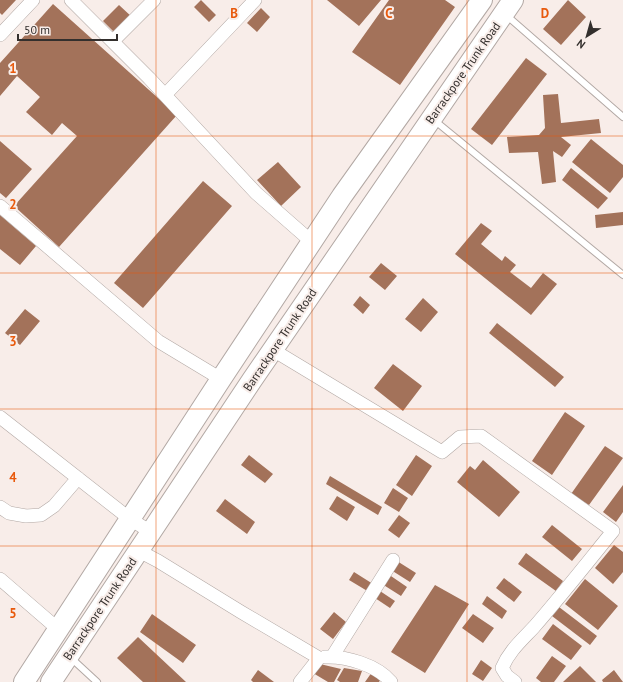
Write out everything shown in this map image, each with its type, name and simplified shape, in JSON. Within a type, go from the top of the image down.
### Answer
[{"type":"main road","name":"Barrackpore Trunk Road","points":[[24,682],[312,242],[351,184],[482,0]]},
{"type":"main road","name":"Barrackpore Trunk Road","points":[[50,682],[273,350],[509,7]]},
{"type":"main road","points":[[351,184],[374,202]]},
{"type":"street","points":[[0,35],[33,0]]},
{"type":"street","points":[[71,0],[165,95],[256,193],[312,242]]},
{"type":"street","points":[[112,41],[154,0]]},
{"type":"street","points":[[165,95],[255,0]]},
{"type":"street","points":[[0,206],[158,341],[221,379]]},
{"type":"street","points":[[273,350],[442,452],[460,437],[481,436],[613,531],[534,627],[507,657],[502,668],[507,676],[515,682]]},
{"type":"street","points":[[0,417],[130,519],[152,532]]},
{"type":"street","points":[[0,507],[9,513],[26,516],[41,515],[54,506],[78,478]]},
{"type":"street","points":[[139,551],[241,612],[325,657],[354,661],[383,674],[391,682]]},
{"type":"street","points":[[300,682],[325,657],[393,560]]},
{"type":"street","points":[[0,579],[58,629]]},
{"type":"lane","points":[[509,7],[623,117]]},
{"type":"lane","points":[[432,118],[623,275]]},
{"type":"lane","points":[[68,656],[97,682]]},
{"type":"building","points":[[0,0],[16,0],[2,15],[0,13]]},
{"type":"building","points":[[201,0],[216,15],[209,22],[194,7]]},
{"type":"building","points":[[327,0],[381,0],[359,26]]},
{"type":"building","points":[[389,0],[445,0],[455,7],[400,85],[352,52]]},
{"type":"building","points":[[568,0],[586,17],[561,45],[543,29]]},
{"type":"building","points":[[53,4],[177,115],[59,247],[14,206],[77,136],[62,123],[52,135],[26,112],[40,97],[17,76],[0,96],[0,63]]},
{"type":"building","points":[[119,5],[133,18],[117,35],[103,21]]},
{"type":"building","points":[[261,8],[270,17],[257,32],[247,23]]},
{"type":"building","points":[[526,58],[547,74],[492,145],[471,129]]},
{"type":"building","points":[[558,94],[561,123],[599,119],[601,133],[561,137],[571,145],[562,157],[553,151],[556,182],[542,184],[538,152],[509,153],[507,137],[539,135],[545,128],[543,95]]},
{"type":"building","points":[[591,139],[623,165],[623,177],[610,193],[572,162]]},
{"type":"building","points":[[0,141],[32,169],[6,198],[0,193]]},
{"type":"building","points":[[278,162],[301,187],[281,206],[257,180]]},
{"type":"building","points":[[571,168],[608,198],[598,209],[562,180]]},
{"type":"building","points":[[203,181],[232,206],[143,308],[114,283]]},
{"type":"building","points":[[623,212],[623,225],[596,228],[595,215]]},
{"type":"building","points":[[0,215],[36,246],[20,265],[0,249]]},
{"type":"building","points":[[481,223],[492,231],[481,244],[502,261],[505,256],[516,265],[510,272],[531,288],[543,273],[557,284],[531,315],[455,254]]},
{"type":"building","points":[[381,263],[397,276],[385,290],[369,277]]},
{"type":"building","points":[[360,296],[370,305],[363,314],[353,305]]},
{"type":"building","points":[[423,298],[438,312],[421,332],[405,319]]},
{"type":"building","points":[[25,309],[40,321],[20,345],[5,333]]},
{"type":"building","points":[[497,323],[564,377],[555,387],[489,333]]},
{"type":"building","points":[[393,364],[422,386],[403,411],[374,388]]},
{"type":"building","points":[[565,412],[585,426],[552,475],[532,461]]},
{"type":"building","points":[[605,446],[623,458],[589,505],[571,494]]},
{"type":"building","points":[[249,455],[273,474],[265,483],[241,465]]},
{"type":"building","points":[[416,455],[432,466],[412,496],[396,485]]},
{"type":"building","points":[[483,460],[520,492],[499,517],[457,482],[470,466],[475,470]]},
{"type":"building","points":[[330,476],[382,507],[378,515],[326,484]]},
{"type":"building","points":[[623,485],[623,512],[616,522],[603,512]]},
{"type":"building","points":[[393,488],[408,498],[399,512],[384,503]]},
{"type":"building","points":[[337,496],[355,507],[347,521],[329,509]]},
{"type":"building","points":[[225,499],[255,522],[247,534],[216,511]]},
{"type":"building","points":[[399,515],[410,523],[399,538],[388,530]]},
{"type":"building","points":[[552,525],[582,549],[572,561],[542,537]]},
{"type":"building","points":[[614,545],[623,552],[623,572],[613,584],[595,568]]},
{"type":"building","points":[[526,553],[563,581],[556,591],[518,564]]},
{"type":"building","points":[[397,561],[416,573],[410,582],[391,570]]},
{"type":"building","points":[[354,572],[373,584],[369,592],[349,580]]},
{"type":"building","points":[[388,574],[407,587],[401,596],[382,584]]},
{"type":"building","points":[[504,578],[522,592],[514,602],[496,588]]},
{"type":"building","points":[[585,579],[618,606],[598,630],[565,604]]},
{"type":"building","points":[[435,585],[469,604],[425,673],[391,652]]},
{"type":"building","points":[[380,591],[395,601],[390,608],[375,598]]},
{"type":"building","points":[[487,596],[507,611],[502,619],[482,604]]},
{"type":"building","points":[[559,607],[597,636],[590,645],[552,616]]},
{"type":"building","points":[[334,612],[346,622],[333,639],[320,629]]},
{"type":"building","points":[[152,614],[196,645],[183,663],[140,632]]},
{"type":"building","points":[[473,614],[494,628],[483,643],[462,628]]},
{"type":"building","points":[[553,624],[582,646],[571,660],[542,639]]},
{"type":"building","points":[[138,637],[186,682],[143,682],[117,658]]},
{"type":"building","points":[[552,656],[566,666],[554,682],[541,682],[536,678]]},
{"type":"building","points":[[481,660],[492,668],[483,681],[472,674]]},
{"type":"building","points":[[320,664],[341,669],[334,682],[328,682],[313,673]]},
{"type":"building","points":[[580,666],[596,682],[563,682]]},
{"type":"building","points":[[344,668],[362,671],[358,682],[340,682],[337,680]]},
{"type":"building","points":[[258,670],[274,682],[253,682],[251,680]]},
{"type":"building","points":[[614,670],[623,682],[603,682],[602,680]]},
{"type":"building","points":[[372,672],[381,679],[379,682],[365,682]]}]
